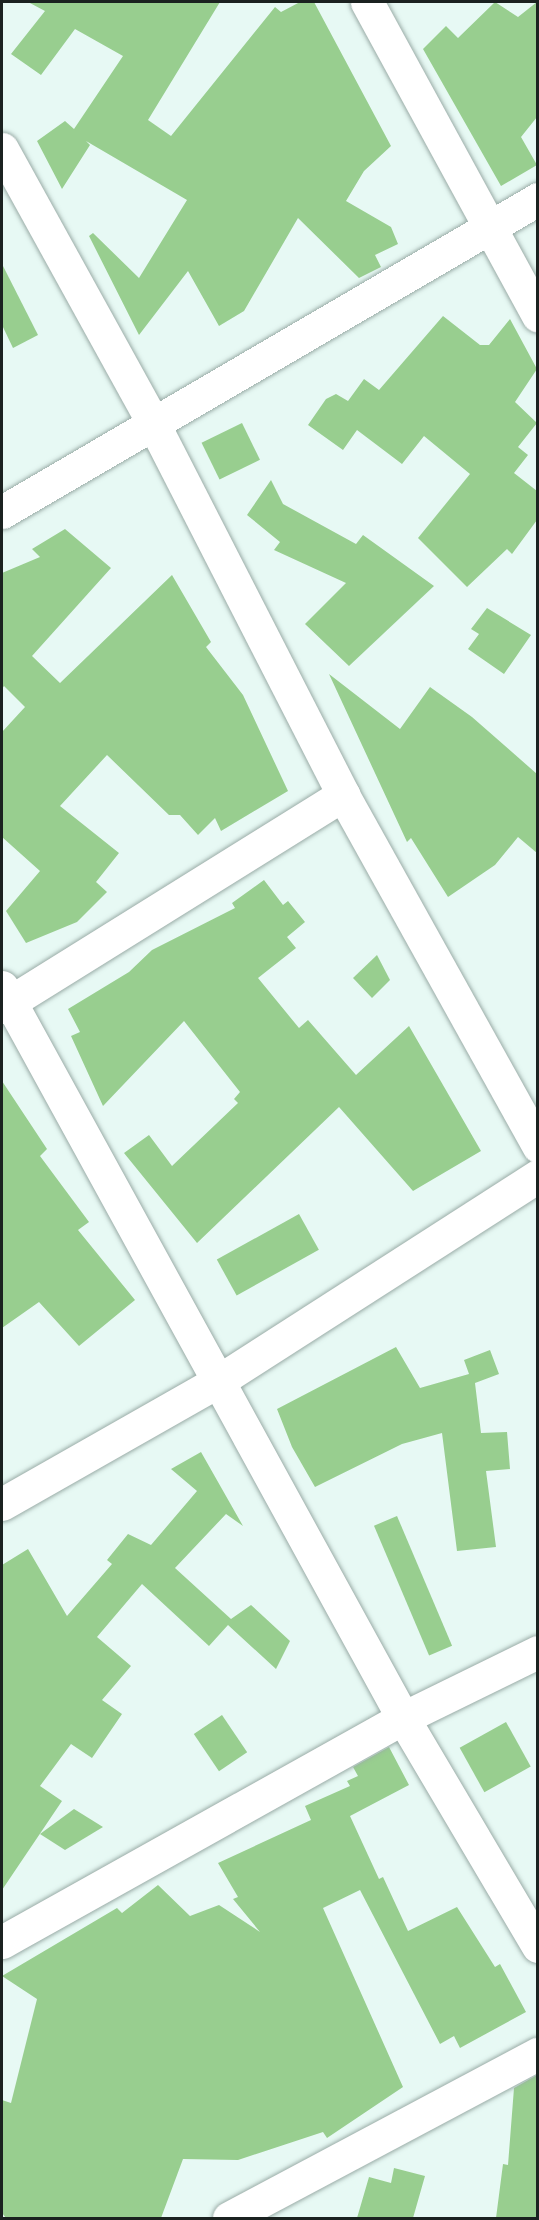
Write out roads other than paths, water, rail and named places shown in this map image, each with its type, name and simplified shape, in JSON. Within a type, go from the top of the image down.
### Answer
[{"type":"street","points":[[368,2],[537,315]]},
{"type":"street","points":[[2,149],[152,421],[343,795],[537,1146]]},
{"type":"street","points":[[2,512],[152,421],[488,225],[537,199]]},
{"type":"street","points":[[343,795],[4,999],[404,1718],[537,1947]]},
{"type":"street","points":[[2,1504],[217,1382],[537,1176]]},
{"type":"street","points":[[2,1942],[404,1718],[537,1652]]},
{"type":"street","points":[[229,2218],[537,2054]]}]
